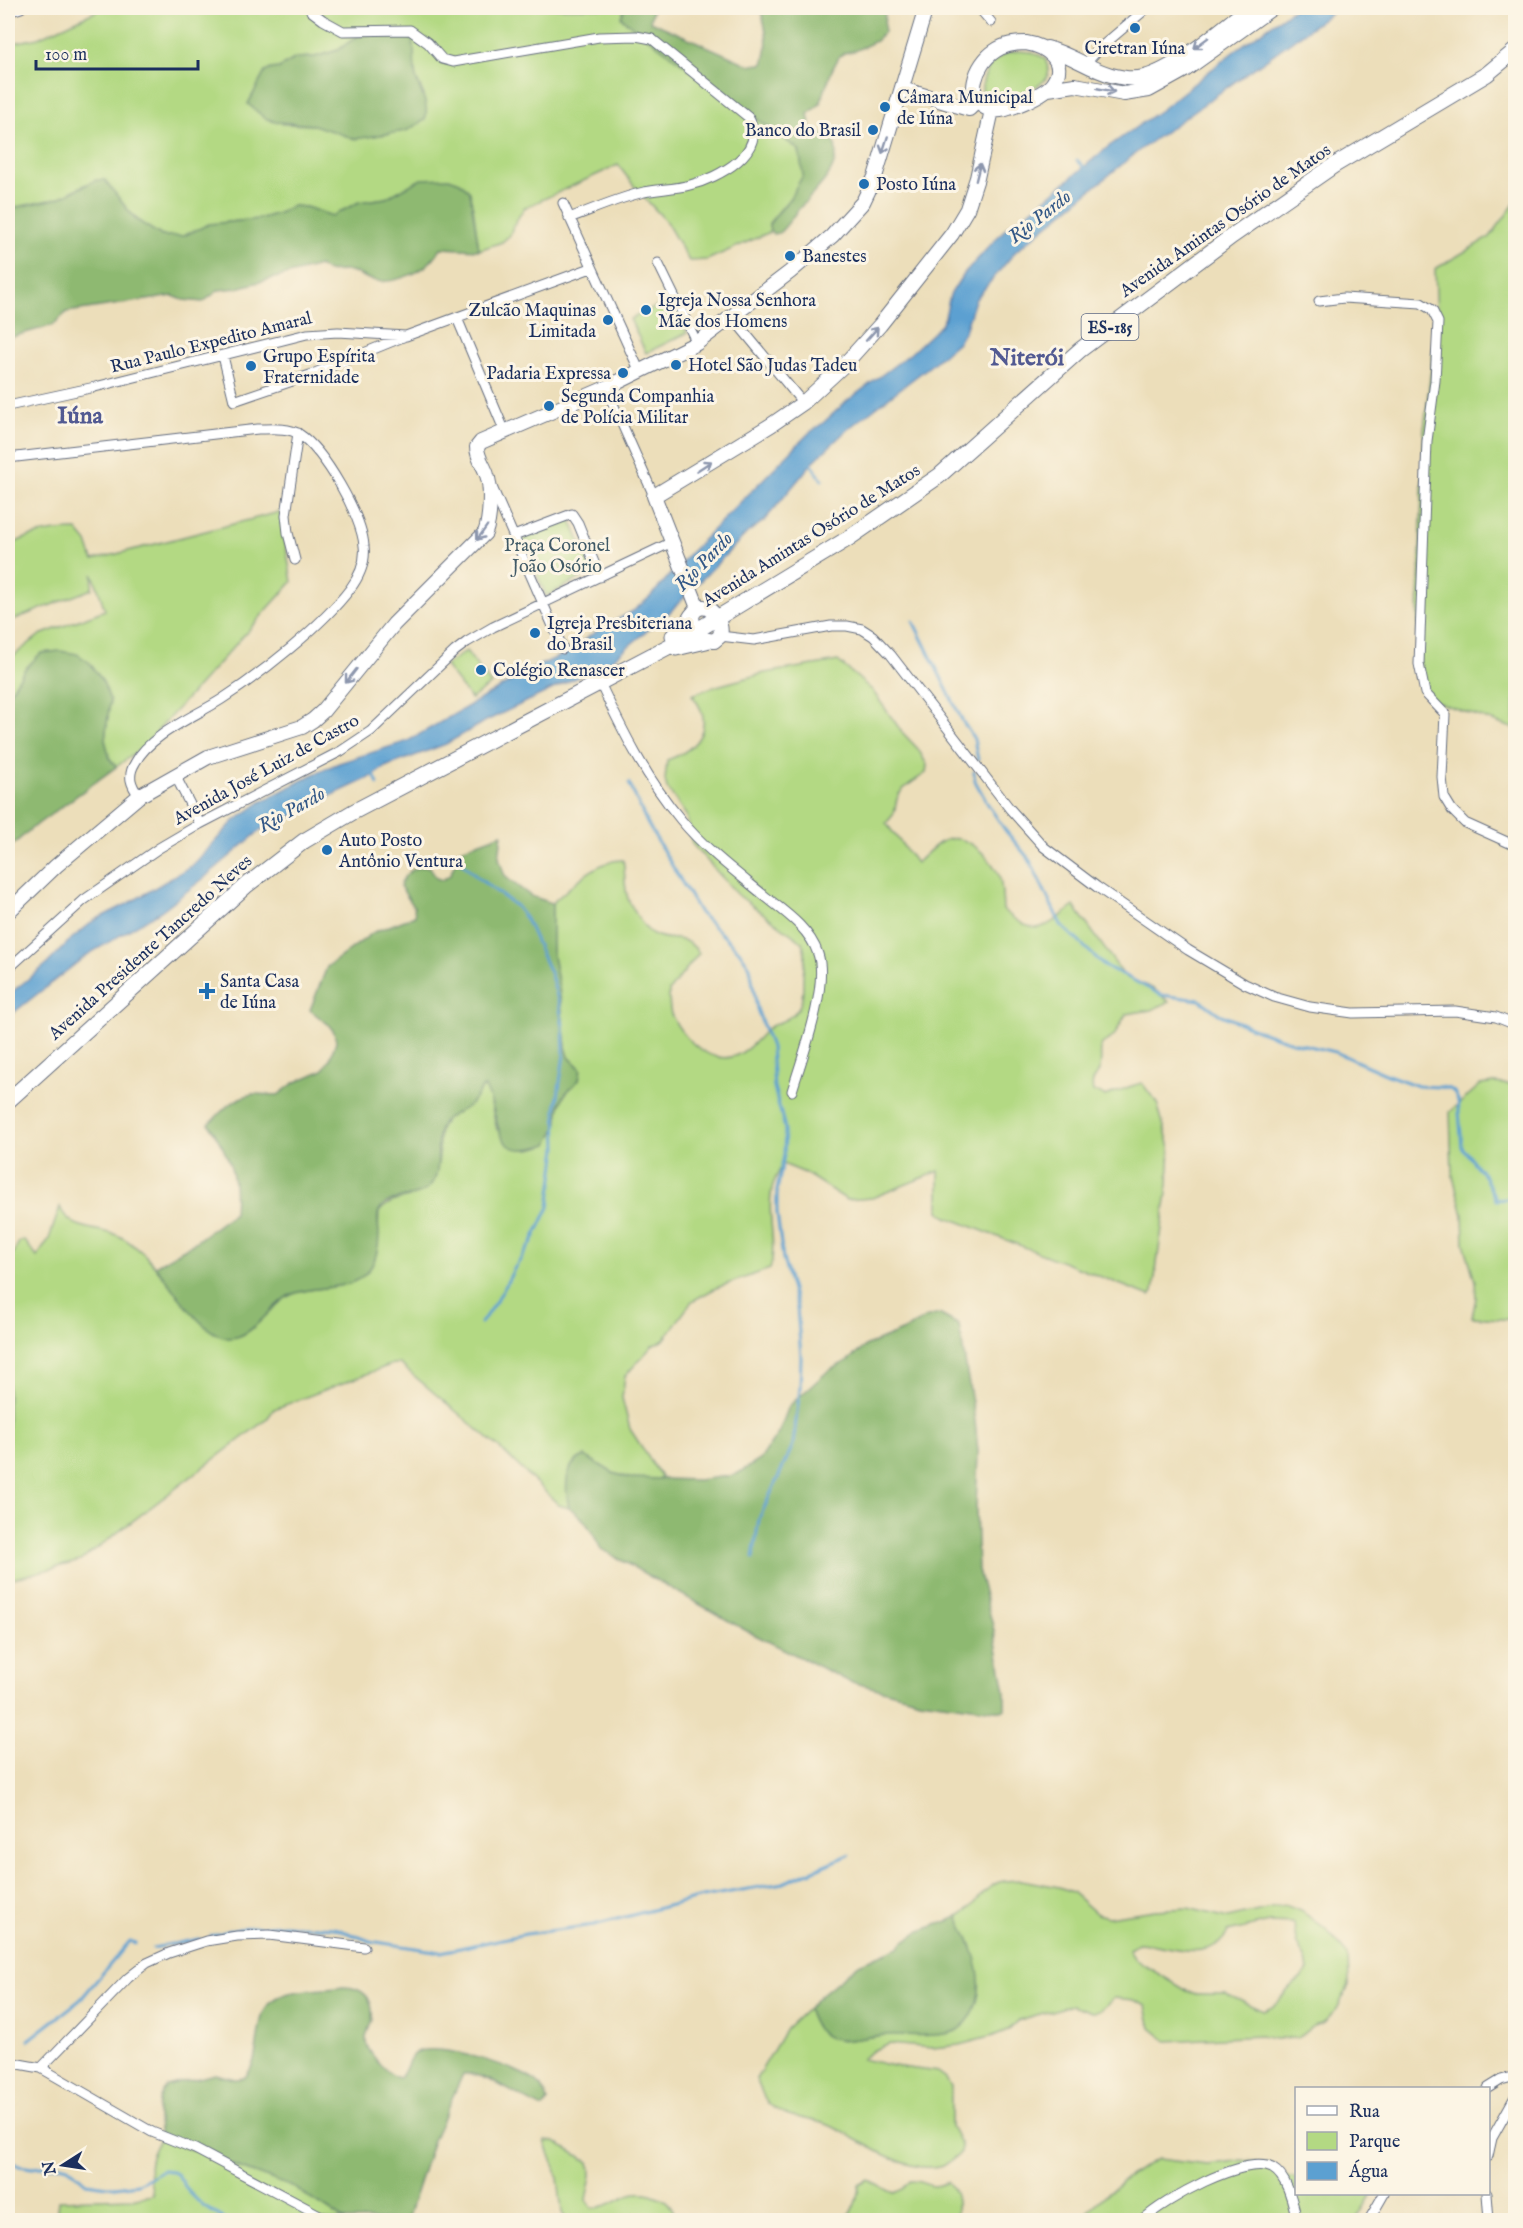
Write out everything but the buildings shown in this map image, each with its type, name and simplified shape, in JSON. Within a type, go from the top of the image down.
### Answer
[{"type":"main road","name":"Avenida Amintas Osório de Matos","points":[[703,621],[849,538],[939,476],[1080,350],[1232,236],[1334,166],[1487,74],[1515,50]]},
{"type":"main road","points":[[650,655],[703,621]]},
{"type":"main road","points":[[650,655],[680,631],[703,621]]},
{"type":"main road","name":"Avenida Presidente Tancredo Neves","points":[[8,1101],[247,885],[304,841],[353,812],[650,655]]},
{"type":"street","points":[[8,11],[21,8]]},
{"type":"street","points":[[563,649],[477,454],[477,446],[481,442],[606,388],[697,343],[832,236],[861,205],[875,177],[926,8]]},
{"type":"street","points":[[979,8],[991,22]]},
{"type":"street","points":[[1085,64],[1101,47],[1147,8]]},
{"type":"street","points":[[902,89],[969,109],[975,96],[974,85],[982,62],[994,51],[1018,43],[1058,51],[1099,71],[1125,78],[1145,77],[1184,55],[1248,8]]},
{"type":"street","points":[[975,96],[982,105],[992,110],[1007,110],[1048,89],[1067,85],[1124,94],[1149,90],[1185,70],[1272,8]]},
{"type":"street","points":[[311,11],[343,31],[410,30],[428,43],[442,59],[453,62],[600,37],[636,36],[652,39],[748,117],[753,125],[754,136],[749,152],[713,177],[689,185],[644,192],[569,218]]},
{"type":"street","points":[[1042,47],[1051,52],[1057,64],[1056,78],[1048,89]]},
{"type":"street","points":[[654,496],[803,403],[844,365],[880,325],[960,222],[967,209],[977,178],[992,110]]},
{"type":"street","points":[[563,203],[640,372]]},
{"type":"street","points":[[658,263],[697,343]]},
{"type":"street","name":"Rua Paulo Expedito Amaral","points":[[8,406],[323,332],[406,336],[591,268]]},
{"type":"street","points":[[1319,301],[1344,298],[1421,303],[1432,310],[1438,322],[1435,381],[1427,441],[1419,664],[1425,693],[1445,714],[1444,797],[1465,824],[1515,846]]},
{"type":"street","points":[[732,317],[803,403]]},
{"type":"street","points":[[457,318],[505,432]]},
{"type":"street","points":[[223,356],[234,401],[310,375],[406,336]]},
{"type":"street","points":[[606,388],[654,496],[703,621],[754,640],[831,626],[862,629],[873,636],[891,655],[1010,809],[1044,847],[1188,950],[1245,984],[1274,997],[1353,1013],[1455,1011],[1496,1017],[1515,1025]]},
{"type":"street","points":[[8,458],[258,429],[289,430],[298,433],[323,458],[355,515],[364,546],[364,560],[350,588],[312,629],[223,698],[151,743],[135,762],[131,774],[132,785],[139,796]]},
{"type":"street","points":[[295,560],[286,515],[298,433]]},
{"type":"street","points":[[8,912],[56,866],[139,796],[208,758],[302,727],[323,711],[394,624],[485,533],[489,513],[488,476]]},
{"type":"street","points":[[514,536],[572,514],[578,523],[600,577]]},
{"type":"street","name":"Avenida José Luiz de Castro","points":[[8,969],[84,900],[159,848],[200,824],[341,751],[371,731],[467,642],[493,627],[672,542]]},
{"type":"street","points":[[600,683],[617,721],[681,820],[706,846],[790,917],[816,949],[821,981],[792,1092]]},
{"type":"street","points":[[175,776],[200,824]]},
{"type":"street","points":[[41,2068],[128,1978],[147,1963],[169,1953],[206,1941],[269,1935],[364,1947]]},
{"type":"street","points":[[8,2062],[41,2068],[152,2132],[195,2149],[329,2220]]},
{"type":"street","points":[[1490,2087],[1501,2080],[1515,2076]]},
{"type":"street","points":[[1490,2147],[1492,2138],[1515,2096]]},
{"type":"street","points":[[1143,2220],[1174,2197],[1199,2184],[1233,2170],[1253,2165],[1271,2167],[1282,2178],[1298,2220]]},
{"type":"street","points":[[1370,2220],[1383,2195]]},
{"type":"street","points":[[1487,2195],[1489,2220]]},
{"type":"green space","points":[[103,8],[625,8],[621,17],[799,150],[804,175],[790,198],[769,223],[770,232],[707,260],[689,261],[665,220],[618,165],[524,208],[510,235],[502,242],[479,250],[473,207],[392,194],[386,198],[359,202],[332,216],[306,207],[293,206],[259,219],[219,223],[183,236],[172,237],[162,236],[143,225],[129,211],[86,184],[59,198],[8,209],[8,44],[38,38]],"holes":[[[359,35],[414,65],[416,78],[424,95],[314,125],[284,124],[248,104],[265,72],[279,68],[296,58],[315,57],[338,50]]]},
{"type":"green space","points":[[625,8],[653,8],[650,21],[749,65],[763,64],[765,57],[766,36],[760,8],[885,8],[884,32],[876,41],[839,57],[820,104],[808,114],[811,130],[833,139],[836,150],[835,160],[826,179],[779,233],[770,232],[769,224],[790,198],[803,175],[799,150],[626,22],[621,17]]},
{"type":"green space","points":[[403,34],[412,39],[416,78],[426,109],[425,120],[406,131],[355,139],[314,125],[275,122],[265,118],[248,104],[265,72],[271,69],[279,68],[296,58],[315,57],[338,50],[359,35]]},
{"type":"green space","points":[[1018,51],[1032,52],[1045,58],[1049,70],[1044,81],[1000,103],[984,98],[983,79],[989,67],[1002,56]]},
{"type":"green space","points":[[449,178],[460,182],[470,192],[479,250],[441,248],[424,267],[394,280],[378,281],[350,271],[330,271],[319,266],[237,288],[219,290],[203,302],[183,300],[173,296],[67,312],[53,325],[8,338],[8,209],[59,198],[96,180],[105,180],[135,219],[162,236],[183,236],[209,224],[259,219],[293,206],[306,207],[332,216],[359,202],[386,198],[421,179]]},
{"type":"green space","points":[[1515,203],[1515,729],[1428,699],[1417,650],[1424,430],[1437,318],[1435,269],[1490,237]]},
{"type":"green space","points":[[671,300],[687,333],[646,353],[630,319]]},
{"type":"green space","points":[[280,512],[292,582],[143,747],[116,767],[110,759],[105,740],[110,700],[103,682],[25,669],[8,695],[8,660],[40,635],[105,610],[93,574],[92,589],[8,622],[8,547],[41,534],[77,530],[87,542],[93,560]]},
{"type":"green space","name":"Praça Coronel João Osório","points":[[570,518],[593,572],[546,596],[522,539]]},
{"type":"green space","points":[[60,651],[77,654],[90,663],[103,682],[110,700],[105,740],[110,759],[116,767],[31,829],[8,849],[8,695],[25,669],[41,653]]},
{"type":"green space","points":[[466,651],[491,684],[471,699],[445,666]]},
{"type":"green space","points":[[838,661],[872,690],[902,732],[918,749],[927,765],[926,773],[900,793],[894,812],[886,823],[916,863],[941,842],[949,839],[966,841],[988,859],[998,873],[1002,886],[1003,910],[1014,919],[1032,927],[1039,927],[1054,921],[1074,906],[1125,977],[1154,989],[1169,1002],[1151,1010],[1126,1014],[1114,1036],[1102,1044],[1100,1068],[1092,1084],[1093,1091],[1105,1096],[1142,1083],[1157,1103],[1170,1147],[1168,1185],[1153,1292],[1150,1296],[947,1217],[939,1211],[939,1171],[872,1198],[847,1200],[805,1173],[783,1164],[771,1195],[773,1249],[770,1269],[716,1288],[692,1301],[664,1340],[652,1346],[625,1376],[622,1398],[630,1429],[663,1480],[629,1478],[613,1473],[585,1456],[567,1485],[569,1508],[559,1505],[504,1452],[400,1364],[393,1364],[274,1409],[267,1419],[80,1561],[8,1580],[8,1263],[19,1242],[24,1240],[37,1257],[49,1239],[60,1207],[70,1221],[85,1228],[111,1233],[132,1244],[153,1263],[194,1315],[216,1333],[227,1337],[244,1334],[278,1303],[295,1293],[348,1284],[358,1279],[371,1266],[377,1252],[379,1212],[392,1202],[423,1192],[434,1176],[437,1166],[441,1127],[449,1117],[470,1104],[485,1087],[497,1130],[557,1126],[562,1100],[577,1079],[581,1069],[569,1057],[566,1047],[552,951],[552,903],[585,875],[613,861],[623,860],[627,896],[636,915],[646,928],[659,937],[688,942],[699,953],[669,991],[669,1005],[675,1022],[687,1038],[712,1056],[731,1057],[747,1049],[767,1029],[788,1018],[801,1004],[804,947],[802,942],[738,895],[692,844],[686,815],[667,788],[665,780],[667,760],[688,749],[701,735],[703,716],[692,695],[765,673]]},
{"type":"green space","points":[[502,834],[499,858],[504,874],[531,896],[552,903],[552,951],[566,1047],[569,1057],[581,1069],[579,1080],[565,1094],[560,1104],[557,1126],[548,1144],[529,1149],[516,1148],[507,1144],[497,1125],[485,1087],[482,1088],[470,1104],[447,1118],[442,1124],[438,1140],[438,1166],[433,1182],[422,1192],[388,1202],[379,1211],[378,1249],[373,1264],[360,1279],[341,1286],[290,1295],[245,1334],[228,1338],[218,1335],[198,1319],[155,1266],[191,1245],[234,1213],[233,1176],[227,1156],[209,1124],[226,1107],[240,1098],[252,1094],[278,1095],[294,1083],[323,1070],[330,1059],[336,1041],[334,1032],[328,1024],[310,1010],[327,967],[374,932],[415,916],[414,907],[400,886],[404,877],[411,870],[430,867],[436,878],[442,880],[450,875],[461,849]]},
{"type":"green space","points":[[1494,1083],[1515,1085],[1515,1320],[1472,1317],[1476,1298],[1475,1281],[1464,1243],[1463,1215],[1452,1172],[1450,1112],[1480,1085]]},
{"type":"green space","points":[[939,1314],[959,1325],[975,1421],[978,1452],[976,1508],[978,1570],[993,1626],[1005,1692],[1005,1709],[1002,1711],[920,1700],[848,1681],[745,1630],[601,1549],[584,1521],[569,1508],[567,1478],[569,1471],[578,1459],[585,1456],[613,1473],[629,1478],[698,1480],[735,1475],[760,1460],[779,1432],[789,1406],[828,1371],[847,1361],[867,1345],[907,1329],[925,1318]]},
{"type":"green space","points":[[1021,1880],[1059,1887],[1072,1892],[1097,1914],[1108,1917],[1188,1908],[1228,1918],[1284,1905],[1301,1911],[1325,1928],[1348,1955],[1349,1985],[1337,2009],[1324,2022],[1312,2027],[1297,2038],[1275,2039],[1260,2036],[1167,2041],[1151,2028],[1146,2006],[1134,2000],[1114,1998],[1100,2011],[1092,2012],[1072,2005],[1019,2020],[1010,2029],[959,2045],[933,2048],[889,2044],[874,2050],[862,2059],[938,2072],[951,2086],[951,2126],[961,2145],[961,2152],[946,2163],[930,2167],[912,2165],[894,2159],[826,2124],[789,2115],[769,2104],[756,2079],[786,2029],[807,2009],[815,2027],[825,2036],[841,2041],[884,2035],[972,1947],[958,1917],[969,1910],[991,1886],[1003,1881]],"holes":[[[1269,1922],[1294,1923],[1296,1942],[1306,1960],[1308,1970],[1277,2004],[1263,2011],[1226,1994],[1196,1994],[1187,1991],[1142,1964],[1129,1950],[1138,1943],[1199,1950],[1210,1948],[1220,1942],[1228,1932]]]},
{"type":"green space","points":[[958,1917],[974,1953],[979,1979],[977,2004],[969,2019],[959,2029],[935,2035],[879,2035],[839,2040],[821,2033],[815,2027],[807,2009],[859,1964],[899,1947],[918,1932]]},
{"type":"green space","points":[[343,1987],[356,1989],[366,1995],[369,2000],[372,2019],[366,2042],[372,2055],[394,2076],[399,2078],[402,2075],[413,2054],[428,2050],[443,2051],[480,2058],[517,2071],[540,2085],[548,2101],[543,2108],[481,2076],[463,2074],[433,2140],[407,2220],[344,2220],[295,2188],[160,2138],[159,2104],[160,2097],[167,2086],[215,2074],[235,2079],[244,2078],[255,2057],[261,2020],[272,2001],[283,1995],[305,1990]]},
{"type":"green space","points":[[160,2138],[295,2188],[344,2220],[56,2220],[58,2200],[135,2198],[153,2195],[149,2165]]},
{"type":"green space","points":[[545,2141],[555,2142],[589,2162],[591,2177],[586,2200],[592,2208],[602,2207],[632,2194],[649,2194],[667,2202],[676,2220],[567,2220],[562,2213],[558,2177]]},
{"type":"green space","points":[[1158,2159],[1207,2165],[1242,2160],[1272,2165],[1281,2175],[1295,2178],[1295,2195],[1371,2195],[1356,2220],[1079,2220],[1106,2195]]},
{"type":"green space","points":[[868,2180],[894,2193],[903,2189],[910,2181],[931,2186],[947,2182],[956,2195],[956,2220],[841,2220],[852,2209],[859,2185]]},
{"type":"water","name":"Rio Pardo","points":[[1295,8],[1338,8],[1141,149],[1016,251],[975,300],[965,331],[958,342],[849,428],[813,462],[764,521],[747,533],[669,613],[609,662],[486,721],[446,744],[385,767],[371,777],[324,799],[306,811],[268,824],[161,911],[87,955],[8,1017],[8,995],[47,964],[70,940],[95,920],[133,901],[193,865],[233,822],[261,802],[339,763],[408,741],[536,667],[560,656],[633,611],[650,597],[690,553],[809,433],[911,353],[941,325],[950,295],[962,276],[1006,228],[1038,205],[1108,147]]},
{"type":"waterway","points":[[1077,160],[1086,169]]},
{"type":"waterway","points":[[810,462],[822,480]]},
{"type":"waterway","points":[[913,621],[963,722],[974,739],[978,760]]},
{"type":"waterway","points":[[373,772],[378,784]]},
{"type":"waterway","points":[[974,772],[975,781],[989,806],[1029,859],[1061,925],[1106,967],[1161,995],[1200,1000],[1219,1014],[1257,1030],[1292,1042],[1335,1052],[1418,1086],[1450,1089],[1458,1100],[1462,1147],[1485,1177],[1496,1200],[1516,1198]]},
{"type":"waterway","points":[[629,783],[647,823],[700,913],[739,951],[750,967],[757,1009],[771,1047],[774,1087],[785,1129],[784,1155],[777,1191],[777,1213],[783,1259],[797,1308],[801,1357],[800,1388],[793,1445],[759,1519],[753,1558]]},
{"type":"waterway","points":[[461,862],[478,878],[516,906],[526,919],[551,975],[563,1026],[564,1054],[556,1110],[557,1148],[549,1207],[531,1244],[481,1323]]},
{"type":"waterway","points":[[211,1936],[239,1928],[284,1925],[335,1928],[370,1941],[441,1952],[526,1934],[594,1925],[702,1897],[783,1883],[849,1855]]},
{"type":"waterway","points":[[153,1948],[199,1939]]},
{"type":"waterway","points":[[29,2040],[80,2000],[130,1941],[135,1943]]},
{"type":"waterway","points":[[8,2160],[19,2166],[32,2168],[60,2165],[68,2167],[86,2183],[115,2187],[138,2184],[163,2170],[172,2171],[178,2175],[188,2191],[204,2207],[227,2220]]},
{"type":"place","name":"Ciretran Iúna","points":[[1135,28]]},
{"type":"place","name":"Câmara Municipal de Iúna","points":[[885,107]]},
{"type":"place","name":"Banco do Brasil","points":[[873,130]]},
{"type":"place","name":"Posto Iúna","points":[[864,184]]},
{"type":"place","name":"Banestes","points":[[790,256]]},
{"type":"place","name":"Igreja Nossa Senhora Mãe dos Homens","points":[[646,310]]},
{"type":"place","name":"Zulcão Maquinas Limitada","points":[[608,320]]},
{"type":"place","name":"Hotel São Judas Tadeu","points":[[676,365]]},
{"type":"place","name":"Grupo Espírita Fraternidade","points":[[251,366]]},
{"type":"place","name":"Padaria Expressa","points":[[623,373]]},
{"type":"place","name":"Segunda Companhia de Polícia Militar","points":[[549,406]]},
{"type":"place","name":"Igreja Presbiteriana do Brasil","points":[[535,633]]},
{"type":"place","name":"Colégio Renascer","points":[[481,670]]},
{"type":"place","name":"Auto Posto Antônio Ventura","points":[[327,850]]},
{"type":"place","name":"Santa Casa de Iúna","points":[[207,991]]},
{"type":"district","name":"Niterói","points":[[1027,357]]},
{"type":"district","name":"Iúna","points":[[80,415]]}]
